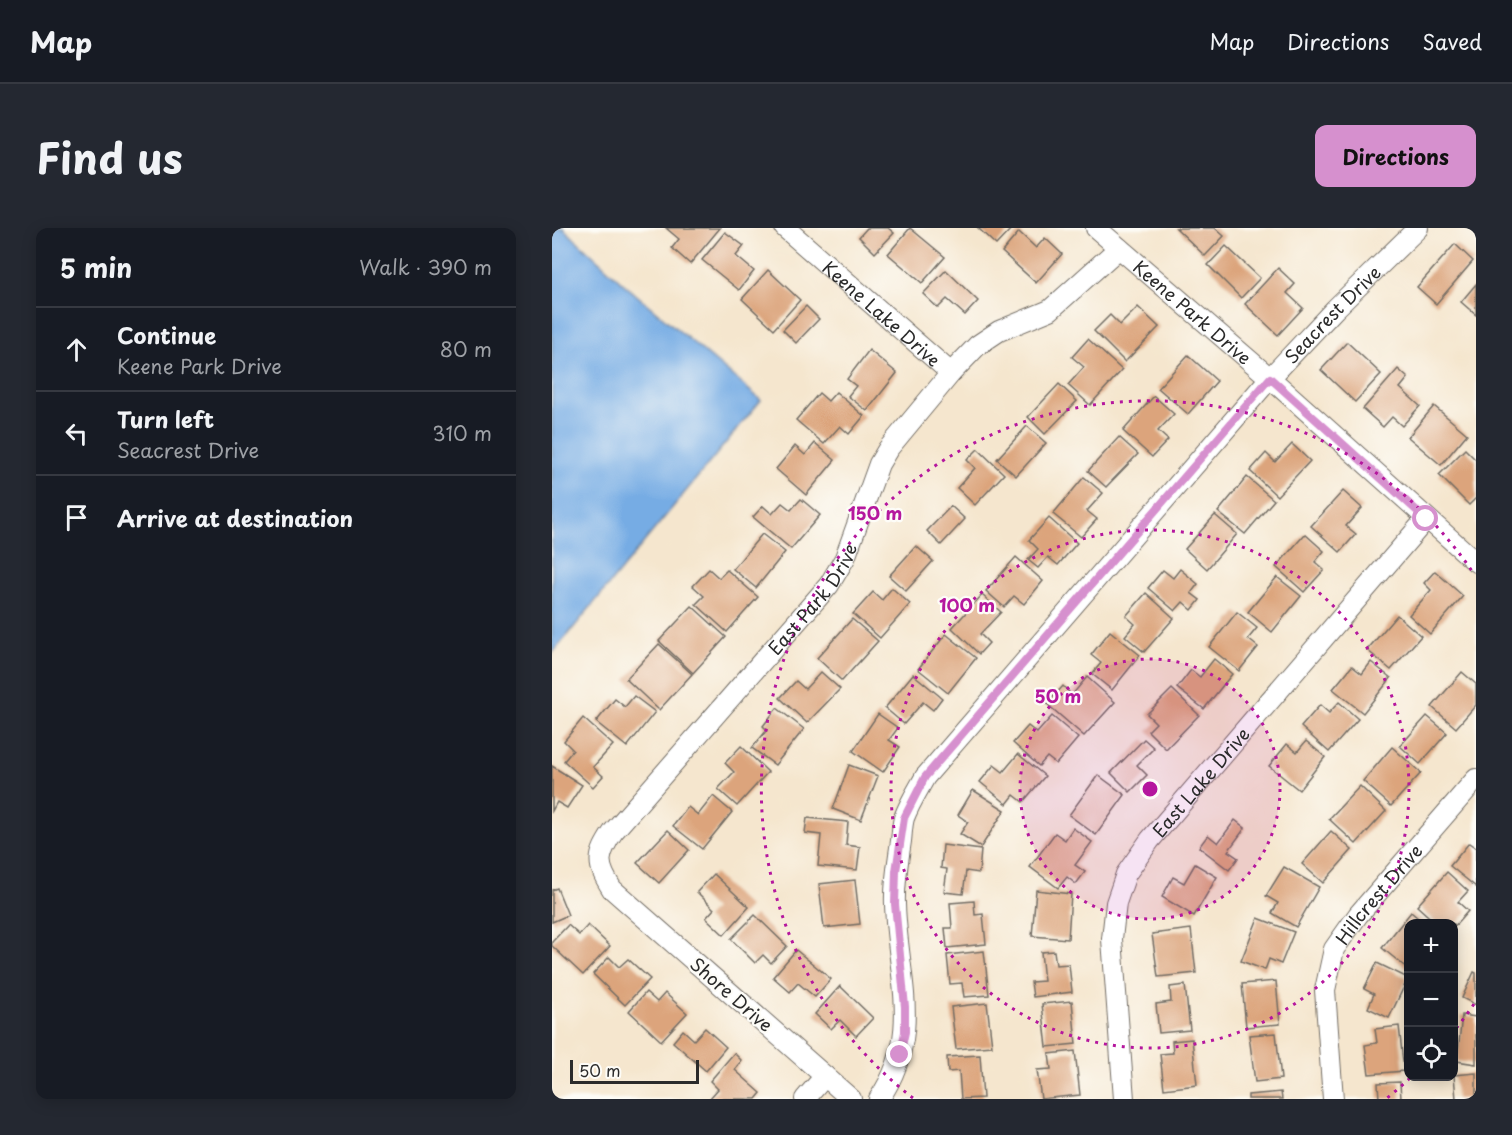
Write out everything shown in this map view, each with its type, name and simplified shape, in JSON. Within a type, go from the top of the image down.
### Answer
[{"type":"street","name":"Keene Lake Drive","points":[[785,228],[951,373]]},
{"type":"street","name":"Keene Park Drive","points":[[1096,228],[1270,378],[1476,562]]},
{"type":"street","name":"Seacrest Drive","points":[[879,1099],[900,1055],[905,1032],[905,1007],[895,904],[896,871],[904,818],[925,777],[1270,378],[1335,309],[1418,228]]},
{"type":"street","name":"East Park Drive","points":[[612,889],[604,877],[599,859],[604,845],[829,585],[845,558],[879,464],[888,449],[951,373],[978,345],[999,331],[1050,310],[1119,248]]},
{"type":"street","name":"East Lake Drive","points":[[1124,1099],[1112,939],[1116,903],[1126,874],[1150,840],[1426,519]]},
{"type":"street","name":"Hillcrest Drive","points":[[1333,1099],[1325,990],[1334,949],[1358,915],[1476,779]]},
{"type":"street","name":"Shore Drive","points":[[612,889],[851,1099]]},
{"type":"street","points":[[805,1099],[825,1076]]},
{"type":"water","points":[[552,228],[563,228],[626,286],[761,400],[552,654]]},
{"type":"building","points":[[666,228],[720,228],[690,264],[672,248],[679,239]]},
{"type":"building","points":[[867,228],[888,228],[894,233],[875,253],[859,237]]},
{"type":"building","points":[[910,228],[945,257],[922,283],[888,254]]},
{"type":"building","points":[[978,228],[1012,228],[996,245]]},
{"type":"building","points":[[1176,228],[1215,228],[1224,236],[1205,256]]},
{"type":"building","points":[[725,232],[744,246],[736,256],[754,271],[739,290],[702,260]]},
{"type":"building","points":[[1019,232],[1036,248],[1045,238],[1062,254],[1036,283],[1002,252]]},
{"type":"building","points":[[1455,244],[1473,261],[1436,304],[1417,287]]},
{"type":"building","points":[[1226,246],[1260,278],[1241,298],[1208,265]]},
{"type":"building","points":[[1278,268],[1295,284],[1287,293],[1303,308],[1278,335],[1245,304]]},
{"type":"building","points":[[768,270],[800,300],[774,329],[742,299]]},
{"type":"building","points":[[946,270],[978,301],[965,315],[947,299],[938,308],[923,294]]},
{"type":"building","points":[[1476,284],[1476,315],[1461,302]]},
{"type":"building","points":[[806,306],[819,319],[796,343],[783,330]]},
{"type":"building","points":[[1138,307],[1159,327],[1125,362],[1094,331],[1110,315],[1120,325]]},
{"type":"building","points":[[1088,339],[1122,370],[1090,405],[1068,385],[1084,367],[1072,357]]},
{"type":"building","points":[[1347,342],[1381,374],[1355,402],[1321,370]]},
{"type":"building","points":[[869,350],[897,373],[867,411],[848,396],[856,386],[847,379]]},
{"type":"building","points":[[1188,355],[1217,381],[1188,414],[1158,388]]},
{"type":"building","points":[[1398,369],[1408,378],[1400,388],[1420,406],[1402,426],[1392,417],[1383,427],[1363,409]]},
{"type":"building","points":[[1059,384],[1077,401],[1045,434],[1028,417]]},
{"type":"building","points":[[836,392],[864,416],[849,434],[840,426],[824,444],[796,420],[819,393],[828,401]]},
{"type":"building","points":[[1154,396],[1174,414],[1158,431],[1168,440],[1152,457],[1123,431]]},
{"type":"building","points":[[1434,406],[1467,434],[1441,465],[1408,437]]},
{"type":"building","points":[[1027,426],[1046,443],[1016,476],[997,459]]},
{"type":"building","points":[[1119,437],[1138,454],[1106,487],[1088,471]]},
{"type":"building","points":[[815,443],[835,460],[806,495],[776,469],[795,446],[805,455]]},
{"type":"building","points":[[1292,444],[1310,461],[1277,496],[1250,471],[1266,453],[1275,462]]},
{"type":"building","points":[[978,449],[1004,474],[975,505],[957,488],[975,468],[967,460]]},
{"type":"building","points":[[1465,449],[1476,460],[1476,498],[1469,505],[1439,475]]},
{"type":"building","points":[[1084,477],[1103,493],[1087,511],[1097,519],[1081,537],[1053,514]]},
{"type":"building","points":[[1247,477],[1274,500],[1245,534],[1218,512]]},
{"type":"building","points":[[1343,491],[1362,508],[1346,526],[1356,534],[1340,552],[1311,526]]},
{"type":"building","points":[[801,499],[820,515],[791,549],[753,517],[763,506],[772,514],[782,503],[791,510]]},
{"type":"building","points":[[951,506],[965,519],[941,545],[927,531]]},
{"type":"building","points":[[1215,515],[1237,534],[1207,569],[1185,549]]},
{"type":"building","points":[[1049,518],[1077,543],[1058,565],[1048,557],[1038,568],[1028,560],[1038,549],[1029,540]]},
{"type":"building","points":[[762,534],[785,552],[756,588],[733,569]]},
{"type":"building","points":[[1305,534],[1324,551],[1315,562],[1324,570],[1304,592],[1276,567]]},
{"type":"building","points":[[916,546],[933,561],[906,591],[889,576]]},
{"type":"building","points":[[1016,557],[1043,581],[1024,604],[1014,596],[1004,607],[986,591]]},
{"type":"building","points":[[709,569],[719,578],[727,570],[758,597],[727,632],[696,604],[704,596],[693,586]]},
{"type":"building","points":[[1180,569],[1198,584],[1191,593],[1200,600],[1192,610],[1183,602],[1175,611],[1148,588],[1163,570],[1173,578]]},
{"type":"building","points":[[1435,571],[1463,596],[1430,634],[1409,615],[1431,590],[1424,583]]},
{"type":"building","points":[[1277,577],[1301,596],[1272,632],[1248,612]]},
{"type":"building","points":[[892,588],[910,604],[880,638],[853,614],[873,592],[882,600]]},
{"type":"building","points":[[1146,593],[1174,618],[1144,652],[1125,636],[1135,624],[1126,616]]},
{"type":"building","points":[[982,595],[1001,612],[980,634],[989,643],[979,654],[952,628]]},
{"type":"building","points":[[692,606],[726,637],[693,673],[659,641]]},
{"type":"building","points":[[1237,612],[1257,628],[1248,639],[1258,647],[1239,671],[1209,647]]},
{"type":"building","points":[[1397,615],[1421,636],[1391,670],[1367,650]]},
{"type":"building","points":[[852,619],[878,641],[842,681],[817,658]]},
{"type":"building","points":[[1110,631],[1140,655],[1112,690],[1092,674],[1101,663],[1091,655]]},
{"type":"building","points":[[946,634],[976,658],[948,693],[918,669]]},
{"type":"building","points":[[659,644],[692,674],[659,710],[626,679]]},
{"type":"building","points":[[1214,659],[1232,674],[1204,709],[1177,688],[1191,670],[1200,677]]},
{"type":"building","points":[[1371,662],[1391,678],[1363,713],[1333,689],[1352,666],[1362,674]]},
{"type":"building","points":[[821,672],[840,689],[807,723],[780,698],[796,681],[805,689]]},
{"type":"building","points":[[1462,672],[1476,684],[1476,705],[1456,728],[1432,707]]},
{"type":"building","points":[[913,674],[942,698],[933,710],[923,702],[904,724],[885,708]]},
{"type":"building","points":[[1087,677],[1115,702],[1084,736],[1047,704],[1063,686],[1072,695]]},
{"type":"building","points":[[1172,689],[1199,715],[1166,749],[1148,731],[1156,723],[1147,714]]},
{"type":"building","points":[[634,696],[655,712],[627,747],[596,722],[615,699],[625,707]]},
{"type":"building","points":[[1339,702],[1358,719],[1329,752],[1301,727],[1320,705],[1329,713]]},
{"type":"building","points":[[777,708],[804,729],[775,765],[752,748],[767,730],[763,726]]},
{"type":"building","points":[[878,714],[898,728],[889,740],[900,747],[883,772],[853,751]]},
{"type":"building","points":[[1052,716],[1078,738],[1056,764],[1047,757],[1039,766],[1013,743],[1028,726],[1037,733]]},
{"type":"building","points":[[1427,716],[1447,733],[1420,764],[1400,746]]},
{"type":"building","points":[[583,718],[613,745],[593,767],[603,776],[593,787],[564,761],[573,750],[564,741]]},
{"type":"building","points":[[1144,739],[1154,748],[1137,765],[1147,775],[1130,792],[1111,773]]},
{"type":"building","points":[[1306,741],[1325,757],[1299,790],[1269,766],[1287,744],[1297,752]]},
{"type":"building","points":[[741,746],[768,772],[737,806],[718,789],[734,772],[725,763]]},
{"type":"building","points":[[1392,747],[1421,773],[1391,806],[1363,781]]},
{"type":"building","points":[[1018,754],[1045,776],[1023,802],[1014,795],[1007,804],[980,782],[994,765],[1003,772]]},
{"type":"building","points":[[849,765],[878,776],[861,820],[833,809]]},
{"type":"building","points":[[552,766],[582,785],[567,808],[557,802],[552,811]]},
{"type":"building","points":[[1098,775],[1125,795],[1096,835],[1069,815]]},
{"type":"building","points":[[1360,786],[1386,811],[1356,844],[1329,819]]},
{"type":"building","points":[[973,790],[1005,810],[981,847],[960,834],[968,822],[958,815]]},
{"type":"building","points":[[713,796],[732,812],[702,849],[673,826],[688,807],[698,815]]},
{"type":"building","points":[[807,818],[848,822],[846,845],[860,847],[857,870],[818,866],[821,835],[805,833]]},
{"type":"building","points":[[1235,820],[1245,828],[1228,851],[1238,858],[1229,870],[1199,847],[1208,835],[1218,843]]},
{"type":"building","points":[[1073,828],[1092,842],[1075,865],[1085,872],[1076,884],[1067,877],[1058,888],[1030,867],[1055,833],[1065,840]]},
{"type":"building","points":[[668,830],[689,850],[659,883],[637,863]]},
{"type":"building","points":[[1331,831],[1352,850],[1323,883],[1302,864]]},
{"type":"building","points":[[1469,843],[1476,848],[1476,887],[1450,866]]},
{"type":"building","points":[[943,845],[981,850],[979,873],[966,871],[963,894],[944,892],[947,869],[941,868]]},
{"type":"building","points":[[1195,864],[1217,877],[1194,916],[1162,897],[1173,877],[1184,883]]},
{"type":"building","points":[[1284,867],[1319,887],[1296,927],[1272,913],[1278,903],[1266,896]]},
{"type":"building","points":[[1447,872],[1468,891],[1458,902],[1468,911],[1458,922],[1458,919],[1431,919],[1417,906]]},
{"type":"building","points":[[714,874],[749,907],[724,935],[706,918],[714,909],[697,892]]},
{"type":"building","points":[[855,880],[860,924],[824,928],[819,884]]},
{"type":"building","points":[[557,888],[568,915],[552,922],[552,890]]},
{"type":"building","points":[[1036,890],[1071,894],[1068,939],[1032,936]]},
{"type":"building","points":[[974,901],[975,915],[983,914],[986,944],[947,948],[945,928],[952,928],[950,903]]},
{"type":"building","points":[[1411,912],[1419,919],[1405,919]]},
{"type":"building","points":[[755,915],[787,946],[771,963],[763,955],[755,963],[731,939]]},
{"type":"building","points":[[1258,918],[1294,932],[1281,964],[1269,959],[1265,970],[1241,961]]},
{"type":"building","points":[[1404,921],[1404,966],[1382,948]]},
{"type":"building","points":[[568,925],[579,935],[588,925],[610,946],[583,975],[552,946],[552,942]]},
{"type":"building","points":[[1191,929],[1196,973],[1158,977],[1152,934]]},
{"type":"building","points":[[796,950],[831,979],[815,997],[798,983],[790,992],[773,977]]},
{"type":"building","points":[[984,951],[989,995],[964,997],[962,983],[950,984],[947,955]]},
{"type":"building","points":[[1054,951],[1056,965],[1069,964],[1072,992],[1033,997],[1031,982],[1044,981],[1041,952]]},
{"type":"building","points":[[609,957],[619,967],[628,959],[650,979],[625,1005],[593,974]]},
{"type":"building","points":[[1377,963],[1404,976],[1404,986],[1389,1018],[1368,1008],[1374,994],[1364,989]]},
{"type":"building","points":[[1474,972],[1476,973],[1476,1005],[1462,998]]},
{"type":"building","points":[[1276,981],[1280,1024],[1246,1027],[1242,984]]},
{"type":"building","points":[[1185,985],[1190,1030],[1159,1033],[1156,1004],[1171,1002],[1170,987]]},
{"type":"building","points":[[840,986],[873,1018],[856,1036],[840,1020],[831,1029],[815,1014]]},
{"type":"building","points":[[646,992],[657,1002],[665,993],[687,1013],[661,1041],[629,1011]]},
{"type":"building","points":[[1072,1001],[1076,1044],[1047,1047],[1042,1004]]},
{"type":"building","points":[[987,1003],[992,1046],[956,1049],[951,1007]]},
{"type":"building","points":[[1462,1015],[1476,1017],[1476,1064],[1458,1061]]},
{"type":"building","points":[[1399,1026],[1404,1071],[1369,1074],[1365,1045],[1377,1043],[1375,1029]]},
{"type":"building","points":[[705,1028],[726,1047],[706,1071],[673,1042],[683,1030],[694,1040]]},
{"type":"building","points":[[1276,1033],[1281,1079],[1255,1082],[1249,1035]]},
{"type":"building","points":[[1192,1039],[1197,1085],[1164,1089],[1160,1054],[1173,1053],[1172,1041]]},
{"type":"building","points":[[1075,1051],[1080,1095],[1041,1099],[1037,1070],[1051,1069],[1049,1054]]},
{"type":"building","points":[[734,1053],[742,1061],[735,1070],[761,1093],[756,1099],[710,1098],[718,1089],[710,1081]]},
{"type":"building","points":[[980,1055],[983,1098],[961,1099],[959,1071],[948,1072],[947,1057]]},
{"type":"building","points":[[1476,1073],[1476,1099],[1456,1099],[1454,1081],[1458,1081],[1458,1075]]},
{"type":"building","points":[[1400,1082],[1401,1099],[1379,1099],[1378,1083]]},
{"type":"building","points":[[1281,1092],[1282,1099],[1248,1099],[1248,1095]]},
{"type":"route","points":[[900,1055],[905,1032],[905,1007],[895,904],[896,871],[904,818],[925,777],[1270,378],[1426,519]]}]
